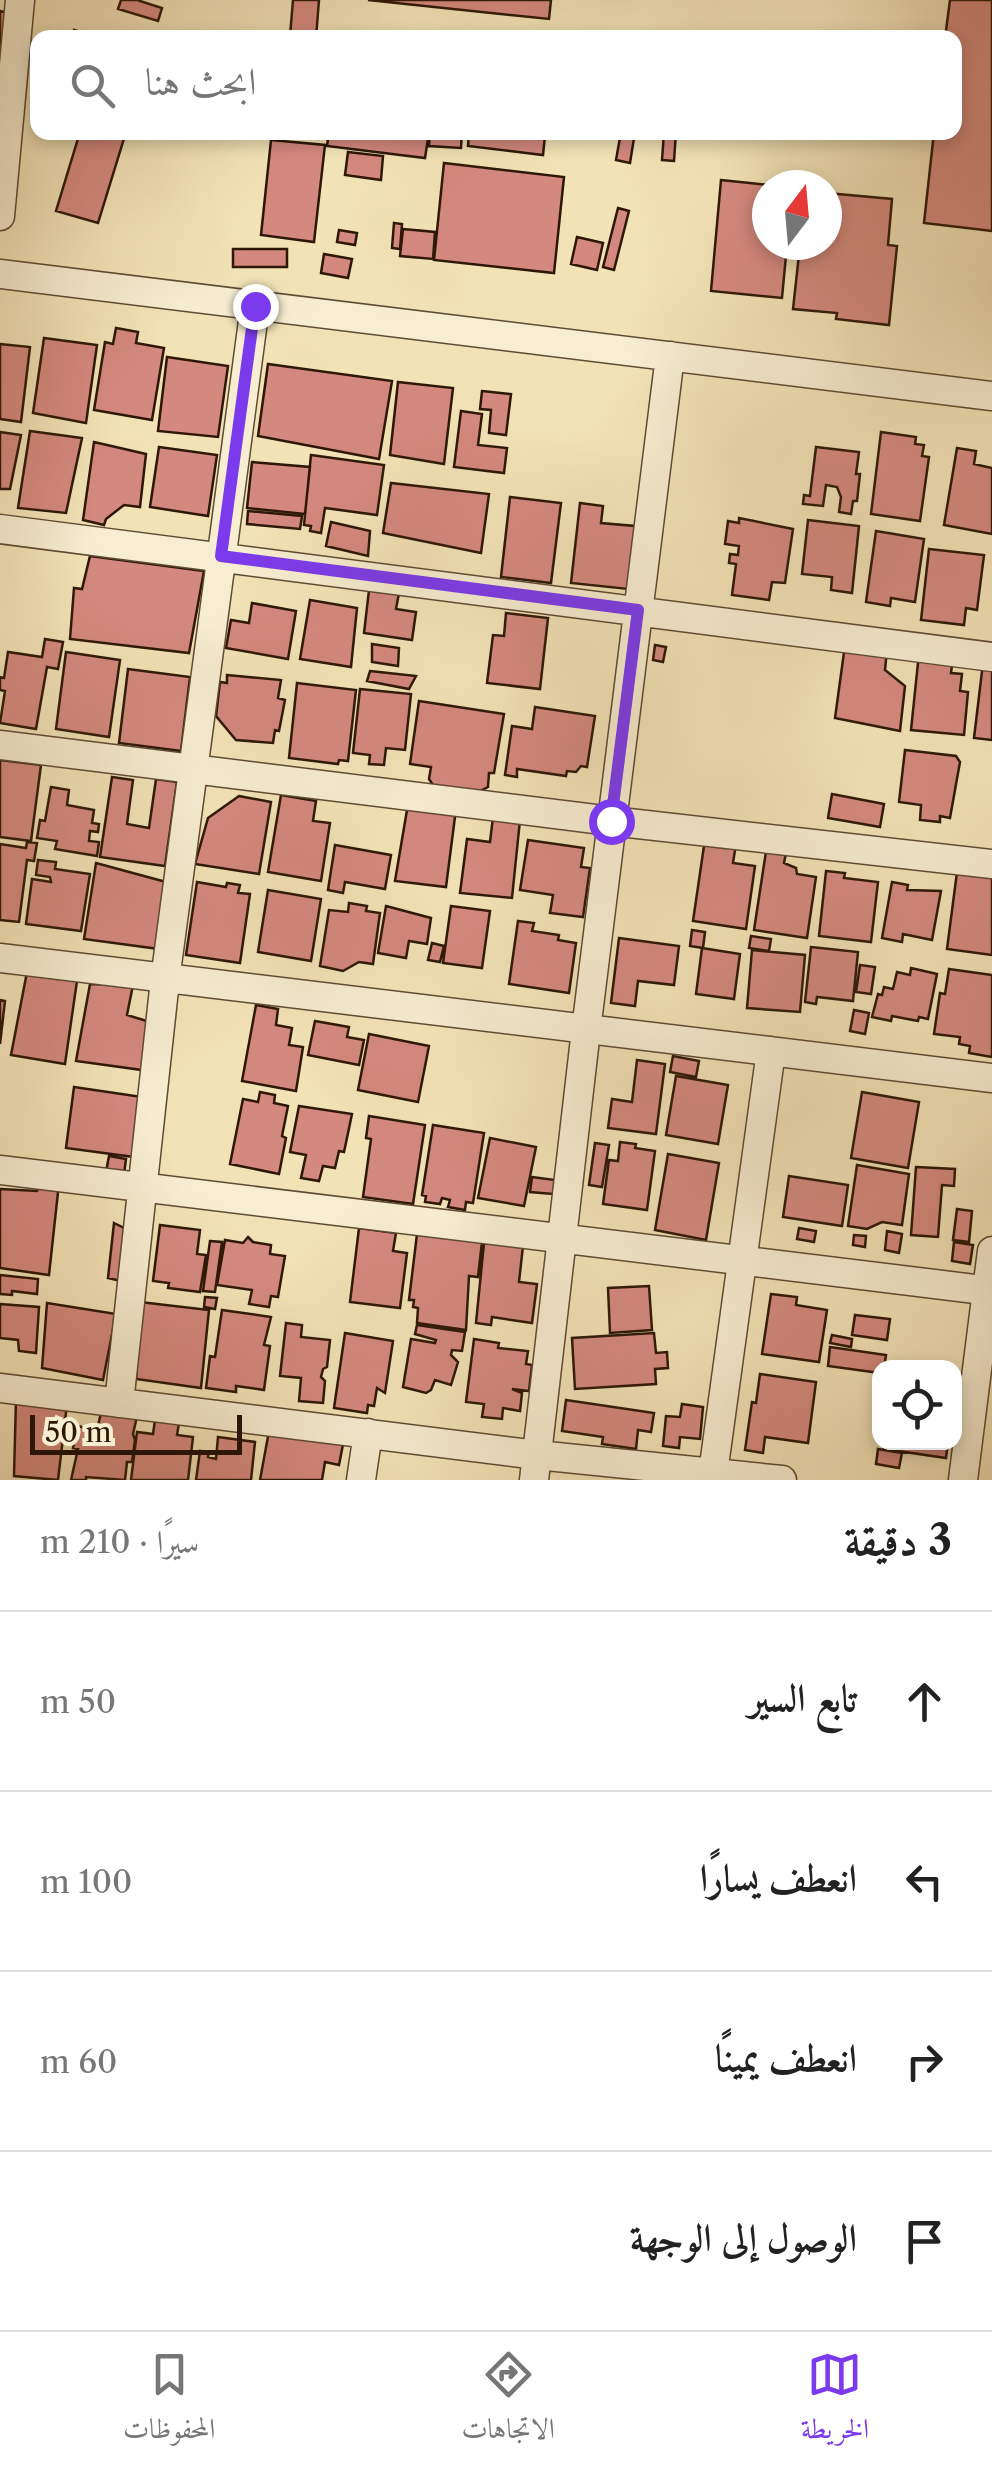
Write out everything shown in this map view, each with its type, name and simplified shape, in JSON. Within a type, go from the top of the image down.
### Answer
[{"type":"street","points":[[0,216],[20,0]]},
{"type":"street","points":[[0,274],[992,396]]},
{"type":"street","points":[[119,1403],[166,980],[255,306]]},
{"type":"street","points":[[535,1468],[670,356]]},
{"type":"street","points":[[0,529],[992,657]]},
{"type":"street","points":[[0,745],[992,864]]},
{"type":"street","points":[[0,958],[992,1078]]},
{"type":"street","points":[[714,1473],[771,1051]]},
{"type":"street","points":[[0,1170],[990,1291]]},
{"type":"street","points":[[963,1480],[990,1291],[992,1251]]},
{"type":"street","points":[[0,1388],[368,1432],[535,1468],[714,1473],[782,1480]]},
{"type":"street","points":[[361,1480],[368,1432]]},
{"type":"building","points":[[121,0],[137,0],[162,8],[158,21],[118,9]]},
{"type":"building","points":[[293,0],[319,0],[317,30],[290,30]]},
{"type":"building","points":[[368,0],[551,0],[549,19]]},
{"type":"building","points":[[950,0],[992,0],[992,231],[924,223],[933,140],[962,140],[962,30],[946,30]]},
{"type":"building","points":[[0,11],[13,14],[3,58],[0,57]]},
{"type":"building","points":[[78,140],[124,140],[98,223],[56,211]]},
{"type":"building","points":[[271,140],[325,145],[314,242],[261,235]]},
{"type":"building","points":[[328,140],[428,140],[425,158],[327,146]]},
{"type":"building","points":[[429,140],[462,140],[461,148],[429,146]]},
{"type":"building","points":[[468,140],[545,140],[543,155],[468,146]]},
{"type":"building","points":[[620,140],[634,140],[630,163],[616,160]]},
{"type":"building","points":[[663,140],[675,140],[674,161],[662,160]]},
{"type":"building","points":[[348,152],[383,156],[381,180],[345,175]]},
{"type":"building","points":[[444,163],[564,177],[554,273],[434,260]]},
{"type":"building","points":[[721,180],[752,183],[752,260],[786,260],[782,298],[711,291]]},
{"type":"building","points":[[842,194],[892,199],[888,245],[897,246],[889,325],[836,319],[837,313],[793,309],[798,260],[842,260]]},
{"type":"building","points":[[618,208],[629,211],[614,270],[603,267]]},
{"type":"building","points":[[394,223],[402,224],[400,249],[392,248]]},
{"type":"building","points":[[403,229],[435,232],[433,259],[400,256]]},
{"type":"building","points":[[339,230],[357,233],[355,245],[337,242]]},
{"type":"building","points":[[577,237],[603,243],[597,270],[571,264]]},
{"type":"building","points":[[233,249],[287,249],[287,267],[233,267]]},
{"type":"building","points":[[324,254],[352,259],[348,278],[321,273]]},
{"type":"building","points":[[116,328],[138,332],[136,343],[164,348],[152,420],[94,410],[105,342],[113,344]]},
{"type":"building","points":[[44,338],[97,345],[86,423],[33,413]]},
{"type":"building","points":[[0,344],[30,347],[21,422],[0,419]]},
{"type":"building","points":[[167,357],[228,366],[218,437],[158,431]]},
{"type":"building","points":[[268,364],[392,381],[379,459],[258,436]]},
{"type":"building","points":[[398,382],[453,388],[444,464],[390,455]]},
{"type":"building","points":[[482,391],[511,394],[506,435],[489,433],[491,410],[480,409]]},
{"type":"building","points":[[461,411],[482,414],[478,445],[507,448],[504,473],[454,467]]},
{"type":"building","points":[[30,431],[82,438],[66,513],[18,508]]},
{"type":"building","points":[[0,432],[21,435],[10,489],[0,489]]},
{"type":"building","points":[[881,432],[916,437],[915,444],[924,445],[922,456],[929,457],[920,521],[871,514]]},
{"type":"building","points":[[94,442],[146,454],[140,507],[124,505],[104,525],[83,520]]},
{"type":"building","points":[[159,447],[217,455],[208,516],[150,507]]},
{"type":"building","points":[[816,447],[859,452],[857,501],[853,501],[851,514],[839,512],[841,497],[837,487],[826,485],[823,506],[803,504],[804,495],[810,496]]},
{"type":"building","points":[[957,448],[976,451],[974,464],[992,468],[992,534],[944,525]]},
{"type":"building","points":[[311,455],[384,465],[377,515],[325,508],[321,533],[310,531],[311,526],[304,525]]},
{"type":"building","points":[[252,462],[310,467],[305,514],[247,508]]},
{"type":"building","points":[[391,483],[489,494],[481,553],[383,533]]},
{"type":"building","points":[[510,497],[561,503],[551,583],[501,577]]},
{"type":"building","points":[[580,503],[603,506],[601,523],[635,526],[628,589],[571,583]]},
{"type":"building","points":[[248,511],[302,516],[300,529],[247,524]]},
{"type":"building","points":[[739,518],[793,529],[785,583],[772,582],[769,600],[732,595],[736,564],[729,563],[730,554],[738,555],[739,546],[725,544],[728,521],[739,523]]},
{"type":"building","points":[[808,520],[859,526],[852,593],[831,590],[832,577],[802,574]]},
{"type":"building","points":[[331,522],[370,531],[368,556],[326,546]]},
{"type":"building","points":[[876,531],[924,539],[915,602],[891,598],[890,606],[866,602]]},
{"type":"building","points":[[929,549],[984,555],[977,610],[966,608],[964,625],[921,620]]},
{"type":"building","points":[[90,556],[204,571],[189,653],[70,639],[74,588],[82,589]]},
{"type":"building","points":[[369,590],[399,593],[396,609],[416,612],[412,640],[364,633]]},
{"type":"building","points":[[310,600],[357,608],[351,667],[300,659]]},
{"type":"building","points":[[252,603],[296,611],[288,659],[226,648],[231,620],[249,623]]},
{"type":"building","points":[[506,613],[548,618],[540,689],[487,683],[493,635],[504,636]]},
{"type":"building","points":[[45,639],[63,642],[58,669],[47,667],[36,729],[0,723],[5,691],[0,690],[0,677],[4,678],[8,652],[42,657]]},
{"type":"building","points":[[372,644],[399,648],[398,666],[372,662]]},
{"type":"building","points":[[655,645],[666,647],[663,662],[653,660]]},
{"type":"building","points":[[845,645],[887,650],[885,670],[905,686],[900,731],[835,718]]},
{"type":"building","points":[[66,652],[120,660],[109,737],[56,729]]},
{"type":"building","points":[[919,653],[953,657],[951,673],[962,674],[960,691],[968,692],[964,735],[911,730]]},
{"type":"building","points":[[983,663],[992,665],[992,740],[974,738]]},
{"type":"building","points":[[128,669],[190,677],[181,751],[119,743]]},
{"type":"building","points":[[370,671],[416,676],[409,689],[367,681]]},
{"type":"building","points":[[227,675],[281,680],[278,698],[285,700],[273,743],[236,740],[216,716],[220,682],[227,683]]},
{"type":"building","points":[[297,683],[356,690],[348,761],[339,760],[338,764],[289,758]]},
{"type":"building","points":[[360,689],[411,694],[405,750],[386,748],[384,765],[369,764],[370,755],[353,753]]},
{"type":"building","points":[[419,701],[504,714],[488,787],[478,792],[433,785],[429,779],[431,767],[410,764]]},
{"type":"building","points":[[535,707],[595,716],[587,767],[567,771],[566,776],[517,769],[517,777],[505,775],[512,726],[532,729]]},
{"type":"building","points":[[905,750],[956,756],[960,762],[950,818],[940,816],[940,822],[920,820],[921,805],[899,802]]},
{"type":"building","points":[[0,760],[41,765],[31,841],[0,837]]},
{"type":"building","points":[[112,777],[133,780],[127,824],[149,828],[156,779],[177,782],[165,866],[100,857]]},
{"type":"building","points":[[51,787],[69,790],[67,805],[94,810],[92,823],[99,824],[98,832],[90,831],[89,841],[99,842],[97,856],[55,849],[57,841],[37,838],[40,820],[45,821]]},
{"type":"building","points":[[832,794],[884,804],[880,827],[828,818]]},
{"type":"building","points":[[281,795],[316,801],[313,821],[330,823],[321,881],[268,872]]},
{"type":"building","points":[[239,796],[271,802],[259,874],[195,864],[208,818]]},
{"type":"building","points":[[408,804],[456,809],[446,887],[395,881]]},
{"type":"building","points":[[493,817],[520,820],[512,898],[460,893],[467,839],[490,842]]},
{"type":"building","points":[[705,839],[736,844],[733,863],[755,866],[746,929],[693,921]]},
{"type":"building","points":[[528,840],[584,848],[581,867],[590,868],[583,917],[550,913],[553,895],[520,890]]},
{"type":"building","points":[[27,842],[37,843],[34,861],[27,860],[19,922],[0,920],[0,844],[26,848]]},
{"type":"building","points":[[335,845],[391,855],[385,889],[345,882],[343,893],[328,890]]},
{"type":"building","points":[[767,845],[787,848],[784,863],[796,868],[797,874],[816,877],[807,938],[754,930]]},
{"type":"building","points":[[38,860],[56,862],[55,869],[90,874],[81,931],[26,924],[32,879],[51,882],[50,877],[36,875]]},
{"type":"building","points":[[96,863],[166,882],[159,949],[84,939]]},
{"type":"building","points":[[826,871],[845,873],[844,878],[878,882],[871,942],[819,936]]},
{"type":"building","points":[[957,872],[992,877],[992,955],[947,949]]},
{"type":"building","points":[[197,882],[240,885],[238,893],[250,894],[240,963],[186,955]]},
{"type":"building","points":[[892,882],[908,885],[907,890],[941,891],[932,940],[903,934],[902,942],[882,938]]},
{"type":"building","points":[[268,890],[321,899],[311,961],[258,952]]},
{"type":"building","points":[[349,903],[380,913],[373,964],[359,962],[343,971],[320,966],[329,910],[348,912]]},
{"type":"building","points":[[386,906],[431,918],[427,944],[409,941],[406,958],[378,953]]},
{"type":"building","points":[[451,906],[490,911],[482,968],[443,963]]},
{"type":"building","points":[[518,921],[534,923],[532,931],[559,935],[558,940],[576,943],[569,993],[509,984]]},
{"type":"building","points":[[692,930],[705,932],[703,948],[690,946]]},
{"type":"building","points":[[751,936],[771,939],[769,951],[749,948]]},
{"type":"building","points":[[619,938],[679,946],[674,985],[638,981],[635,1006],[611,1003]]},
{"type":"building","points":[[432,943],[444,946],[440,962],[428,960]]},
{"type":"building","points":[[811,947],[858,952],[853,1001],[817,997],[816,1004],[805,1002]]},
{"type":"building","points":[[702,948],[740,954],[734,999],[696,994]]},
{"type":"building","points":[[752,950],[805,955],[800,1012],[747,1008]]},
{"type":"building","points":[[860,965],[875,967],[871,994],[856,992]]},
{"type":"building","points":[[911,968],[937,974],[928,1019],[892,1016],[891,1021],[872,1017],[878,994],[882,995],[884,987],[893,989],[897,972],[910,975]]},
{"type":"building","points":[[949,969],[992,975],[992,1057],[969,1053],[970,1046],[959,1044],[960,1037],[934,1034],[940,993],[945,994]]},
{"type":"building","points":[[27,972],[77,981],[65,1064],[11,1055]]},
{"type":"building","points":[[90,984],[133,985],[127,1015],[150,1022],[142,1070],[76,1061]]},
{"type":"building","points":[[0,1000],[5,1001],[0,1044]]},
{"type":"building","points":[[256,1005],[278,1009],[276,1025],[292,1028],[289,1045],[303,1047],[296,1091],[242,1081]]},
{"type":"building","points":[[854,1010],[869,1013],[865,1034],[850,1031]]},
{"type":"building","points":[[315,1021],[349,1027],[347,1037],[364,1040],[359,1065],[308,1055]]},
{"type":"building","points":[[369,1034],[429,1046],[418,1102],[358,1090]]},
{"type":"building","points":[[673,1056],[699,1061],[696,1077],[670,1072]]},
{"type":"building","points":[[637,1060],[665,1064],[656,1134],[608,1128],[612,1099],[632,1102]]},
{"type":"building","points":[[676,1076],[728,1085],[718,1144],[666,1135]]},
{"type":"building","points":[[74,1087],[142,1097],[134,1157],[66,1148]]},
{"type":"building","points":[[260,1092],[275,1095],[274,1103],[288,1106],[279,1174],[230,1164],[243,1099],[258,1102]]},
{"type":"building","points":[[862,1092],[919,1102],[908,1168],[851,1158]]},
{"type":"building","points":[[299,1106],[352,1114],[344,1152],[339,1151],[335,1168],[323,1166],[319,1181],[301,1178],[306,1155],[290,1152]]},
{"type":"building","points":[[369,1116],[425,1125],[413,1204],[363,1197],[371,1139],[366,1138]]},
{"type":"building","points":[[433,1125],[484,1133],[473,1203],[466,1202],[465,1210],[448,1207],[450,1200],[442,1198],[440,1204],[425,1202],[426,1196],[422,1195]]},
{"type":"building","points":[[490,1138],[536,1147],[524,1206],[478,1198]]},
{"type":"building","points":[[620,1142],[655,1151],[647,1210],[603,1204],[609,1160],[618,1161]]},
{"type":"building","points":[[595,1143],[609,1145],[602,1187],[589,1185]]},
{"type":"building","points":[[668,1154],[719,1163],[706,1240],[655,1230]]},
{"type":"building","points":[[109,1156],[126,1159],[124,1174],[106,1172]]},
{"type":"building","points":[[857,1165],[909,1174],[902,1225],[882,1222],[867,1229],[848,1226]]},
{"type":"building","points":[[916,1167],[955,1169],[954,1186],[942,1185],[938,1237],[911,1235]]},
{"type":"building","points":[[789,1176],[848,1185],[842,1226],[783,1217]]},
{"type":"building","points":[[532,1177],[555,1180],[553,1194],[530,1192]]},
{"type":"building","points":[[41,1182],[59,1183],[49,1275],[0,1268],[0,1189],[37,1191]]},
{"type":"building","points":[[957,1209],[972,1211],[969,1242],[953,1240]]},
{"type":"building","points":[[114,1223],[126,1229],[121,1281],[108,1278]]},
{"type":"building","points":[[160,1225],[200,1230],[197,1254],[206,1255],[200,1292],[168,1288],[169,1283],[153,1281]]},
{"type":"building","points":[[359,1228],[396,1233],[393,1251],[407,1253],[400,1308],[350,1302]]},
{"type":"building","points":[[799,1228],[816,1231],[814,1242],[797,1239]]},
{"type":"building","points":[[887,1231],[902,1234],[899,1253],[885,1250]]},
{"type":"building","points":[[417,1234],[482,1242],[478,1277],[469,1276],[466,1330],[417,1323],[418,1308],[413,1307],[414,1300],[409,1300]]},
{"type":"building","points":[[854,1235],[866,1236],[865,1247],[853,1245]]},
{"type":"building","points":[[248,1237],[253,1242],[271,1245],[270,1254],[285,1256],[278,1297],[271,1296],[269,1307],[249,1304],[252,1290],[217,1285],[225,1240],[243,1243]]},
{"type":"building","points":[[210,1241],[222,1242],[215,1292],[203,1291]]},
{"type":"building","points":[[954,1242],[973,1245],[970,1264],[952,1261]]},
{"type":"building","points":[[484,1243],[523,1246],[519,1282],[537,1284],[532,1323],[492,1317],[491,1325],[476,1323]]},
{"type":"building","points":[[0,1275],[38,1279],[37,1294],[0,1294]]},
{"type":"building","points":[[649,1286],[652,1330],[610,1333],[608,1288]]},
{"type":"building","points":[[771,1294],[797,1297],[796,1305],[827,1310],[819,1362],[762,1354]]},
{"type":"building","points":[[205,1297],[217,1298],[215,1309],[204,1307]]},
{"type":"building","points":[[140,1302],[209,1310],[201,1388],[136,1379]]},
{"type":"building","points":[[47,1303],[116,1314],[103,1380],[42,1368]]},
{"type":"building","points":[[0,1304],[39,1307],[36,1353],[19,1351],[18,1340],[0,1338]]},
{"type":"building","points":[[222,1310],[271,1317],[264,1345],[270,1346],[264,1390],[236,1386],[236,1392],[206,1388]]},
{"type":"building","points":[[855,1315],[890,1319],[887,1340],[852,1335]]},
{"type":"building","points":[[286,1323],[302,1325],[301,1337],[330,1340],[327,1367],[321,1377],[325,1381],[323,1403],[299,1401],[301,1378],[280,1376]]},
{"type":"building","points":[[417,1325],[465,1332],[462,1351],[452,1350],[451,1355],[458,1362],[451,1385],[435,1380],[426,1393],[403,1387],[411,1339],[435,1343],[436,1340],[415,1334]]},
{"type":"building","points":[[345,1333],[393,1341],[385,1393],[377,1388],[374,1406],[368,1405],[367,1413],[334,1408]]},
{"type":"building","points":[[654,1333],[656,1353],[667,1352],[668,1368],[655,1369],[656,1384],[575,1389],[572,1338]]},
{"type":"building","points":[[832,1335],[852,1339],[851,1347],[830,1343]]},
{"type":"building","points":[[474,1339],[499,1343],[498,1348],[528,1351],[526,1364],[532,1365],[529,1391],[512,1389],[522,1393],[520,1411],[503,1408],[502,1419],[482,1417],[484,1404],[466,1402]]},
{"type":"building","points":[[830,1347],[886,1355],[885,1360],[872,1360],[872,1372],[828,1366]]},
{"type":"building","points":[[760,1374],[816,1382],[808,1443],[765,1437],[763,1453],[745,1450]]},
{"type":"building","points":[[16,1399],[67,1404],[58,1480],[14,1476]]},
{"type":"building","points":[[566,1400],[654,1413],[651,1432],[638,1430],[636,1449],[602,1444],[603,1437],[562,1431]]},
{"type":"building","points":[[103,1404],[138,1412],[132,1462],[127,1462],[125,1480],[71,1480],[78,1426],[97,1430]]},
{"type":"building","points":[[682,1404],[703,1407],[700,1439],[680,1437],[679,1448],[663,1446],[666,1416],[680,1417]]},
{"type":"building","points":[[156,1413],[180,1417],[177,1435],[193,1437],[188,1480],[131,1480],[137,1432],[153,1434]]},
{"type":"building","points":[[269,1431],[345,1434],[339,1465],[325,1462],[322,1480],[260,1480]]},
{"type":"building","points":[[218,1437],[255,1442],[251,1480],[196,1480],[200,1451],[209,1452],[208,1457],[216,1459]]},
{"type":"building","points":[[878,1450],[902,1453],[899,1468],[876,1464]]},
{"type":"building","points":[[891,1450],[947,1450],[946,1458]]},
{"type":"route","points":[[255,306],[221,556],[638,610],[611,821]]}]
